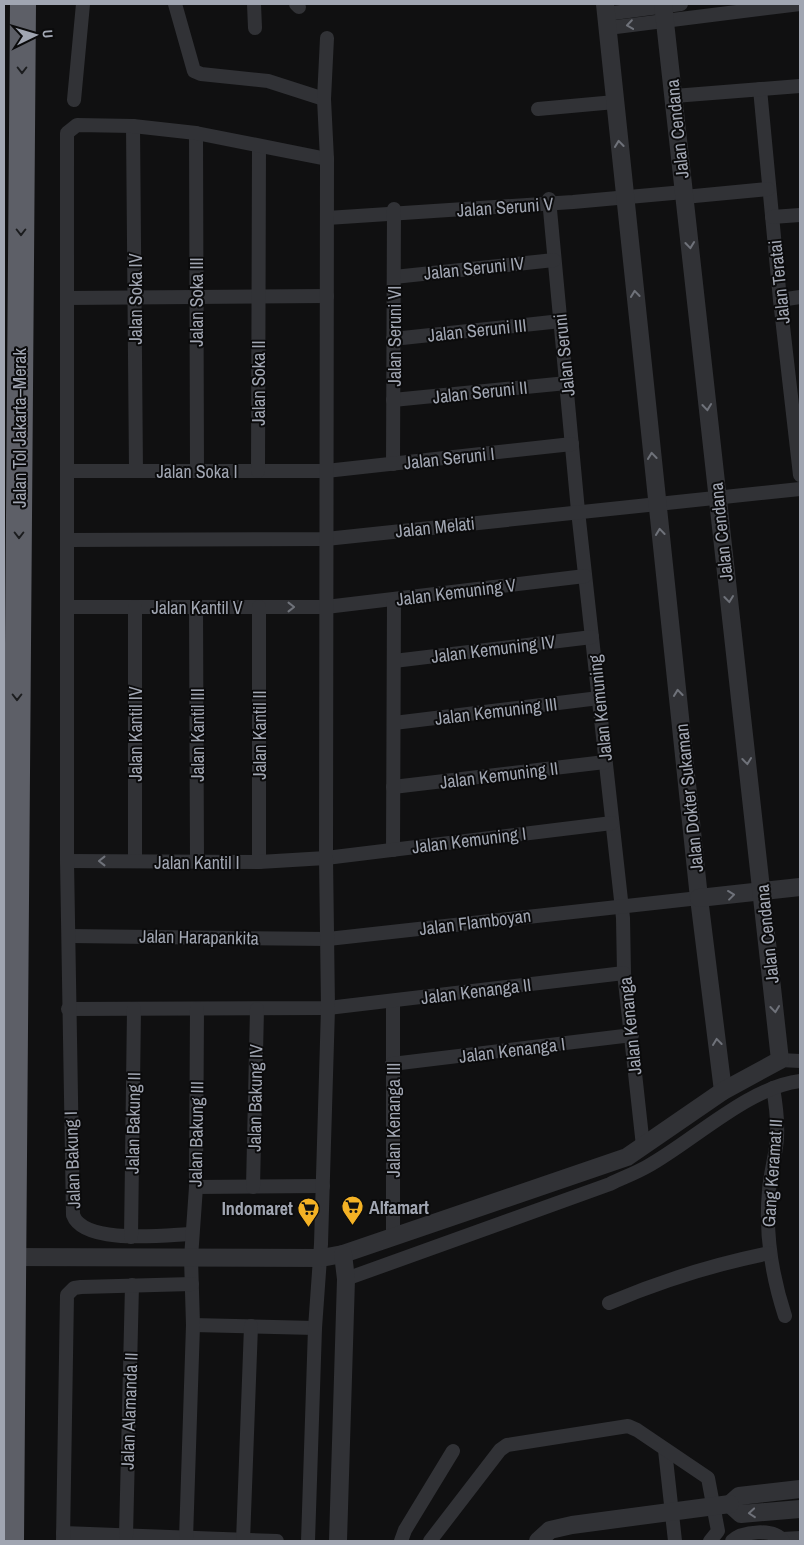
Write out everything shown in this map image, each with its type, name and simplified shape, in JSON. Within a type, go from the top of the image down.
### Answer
[{"type":"highway","name":"Jalan Tol Jakarta–Merak","points":[[11,1541],[23,4]]},
{"type":"street","points":[[74,100],[83,4]]},
{"type":"street","points":[[174,4],[194,71],[201,74],[268,81],[324,99]]},
{"type":"street","points":[[254,4],[255,28]]},
{"type":"street","points":[[664,10],[681,4]]},
{"type":"street","points":[[658,504],[606,15],[664,10],[800,4]]},
{"type":"street","name":"Jalan Cendana","points":[[664,10],[780,1060]]},
{"type":"street","points":[[308,1541],[315,1328],[323,1186],[328,1008],[326,858],[327,159],[324,99],[327,38]]},
{"type":"street","points":[[674,96],[800,86]]},
{"type":"street","name":"Jalan Teratai","points":[[760,89],[780,300],[794,359],[800,475]]},
{"type":"street","points":[[538,109],[615,102]]},
{"type":"street","name":"Jalan Bakung I","points":[[133,126],[77,125],[67,133],[67,861],[68,1009],[73,1214],[78,1223],[98,1232],[131,1237],[192,1234]]},
{"type":"street","points":[[133,126],[196,133],[327,159]]},
{"type":"street","name":"Jalan Soka IV","points":[[133,126],[136,471]]},
{"type":"street","name":"Jalan Soka III","points":[[196,133],[196,471]]},
{"type":"street","name":"Jalan Soka II","points":[[258,471],[259,146]]},
{"type":"street","name":"Jalan Seruni V","points":[[327,215],[550,202],[624,195],[768,189]]},
{"type":"street","name":"Jalan Seruni","points":[[550,202],[578,511]]},
{"type":"street","name":"Jalan Seruni VI","points":[[393,464],[394,211]]},
{"type":"street","points":[[772,217],[800,215]]},
{"type":"street","name":"Jalan Seruni IV","points":[[394,277],[554,260]]},
{"type":"street","points":[[68,298],[326,296]]},
{"type":"street","points":[[780,300],[800,297]]},
{"type":"street","name":"Jalan Seruni III","points":[[394,339],[561,321]]},
{"type":"street","name":"Jalan Seruni II","points":[[393,400],[567,383]]},
{"type":"street","name":"Jalan Seruni I","points":[[326,471],[572,444]]},
{"type":"street","name":"Jalan Soka I","points":[[68,471],[326,471]]},
{"type":"street","name":"Jalan Melati","points":[[68,540],[326,539],[578,511],[717,499],[800,488]]},
{"type":"street","name":"Jalan Dokter Sukaman","points":[[658,504],[700,898],[723,1091]]},
{"type":"street","name":"Jalan Kemuning","points":[[578,511],[622,905]]},
{"type":"street","name":"Jalan Kemuning V","points":[[326,607],[586,576]]},
{"type":"street","points":[[393,850],[394,600]]},
{"type":"street","name":"Jalan Kantil III","points":[[196,607],[197,862]]},
{"type":"street","name":"Jalan Kantil II","points":[[259,607],[259,862]]},
{"type":"street","name":"Jalan Kantil V","points":[[68,608],[326,607]]},
{"type":"street","name":"Jalan Kantil IV","points":[[135,608],[135,862]]},
{"type":"street","name":"Jalan Kemuning IV","points":[[394,661],[592,637]]},
{"type":"street","name":"Jalan Kemuning III","points":[[394,723],[599,698]]},
{"type":"street","name":"Jalan Kemuning II","points":[[394,787],[605,762]]},
{"type":"street","name":"Jalan Kemuning I","points":[[326,858],[612,823]]},
{"type":"street","name":"Jalan Kantil I","points":[[67,861],[259,862],[326,858]]},
{"type":"street","points":[[700,898],[800,887]]},
{"type":"street","name":"Jalan Flamboyan","points":[[328,939],[622,905],[700,898]]},
{"type":"street","name":"Jalan Kenanga","points":[[622,905],[624,973],[643,1146]]},
{"type":"street","name":"Jalan Harapankita","points":[[69,936],[328,939]]},
{"type":"street","name":"Jalan Kenanga II","points":[[328,1008],[624,973]]},
{"type":"street","name":"Jalan Kenanga III","points":[[393,1001],[393,1238]]},
{"type":"street","points":[[68,1009],[328,1008]]},
{"type":"street","name":"Jalan Bakung II","points":[[131,1237],[134,1009]]},
{"type":"street","name":"Jalan Bakung III","points":[[186,1539],[193,1325],[190,1258],[196,1187],[197,1009]]},
{"type":"street","name":"Jalan Bakung IV","points":[[253,1187],[257,1009]]},
{"type":"street","name":"Jalan Kenanga I","points":[[392,1064],[632,1035]]},
{"type":"street","points":[[4,1257],[320,1258],[343,1254],[627,1157],[723,1091],[780,1060],[800,1060]]},
{"type":"street","points":[[346,1279],[610,1184],[640,1170],[738,1107],[773,1088],[800,1081]]},
{"type":"street","name":"Gang Keramat II","points":[[773,1088],[778,1119],[769,1191],[770,1252],[785,1316]]},
{"type":"street","points":[[196,1187],[323,1186]]},
{"type":"street","points":[[609,1303],[660,1282],[770,1252]]},
{"type":"street","points":[[338,1541],[346,1279],[343,1254]]},
{"type":"street","points":[[192,1284],[74,1288],[67,1295],[63,1537],[126,1536],[277,1541]]},
{"type":"street","name":"Jalan Alamanda II","points":[[126,1536],[132,1285]]},
{"type":"street","points":[[193,1325],[315,1328]]},
{"type":"street","points":[[243,1541],[251,1326]]},
{"type":"street","points":[[430,1541],[500,1450],[507,1445],[628,1426],[637,1430],[708,1478],[721,1505],[718,1531],[710,1541]]},
{"type":"street","points":[[665,1450],[675,1541]]},
{"type":"street","points":[[401,1541],[404,1530],[453,1451]]},
{"type":"street","points":[[538,1541],[544,1534],[559,1528],[721,1505],[739,1496],[800,1489]]},
{"type":"street","points":[[773,1492],[775,1511]]},
{"type":"street","points":[[721,1505],[741,1514],[800,1509]]},
{"type":"street","points":[[732,1541],[741,1535],[761,1533],[775,1535],[783,1540],[800,1538]]},
{"type":"place","name":"Alfamart","points":[[353,1226]]},
{"type":"place","name":"Indomaret","points":[[309,1227]]}]
